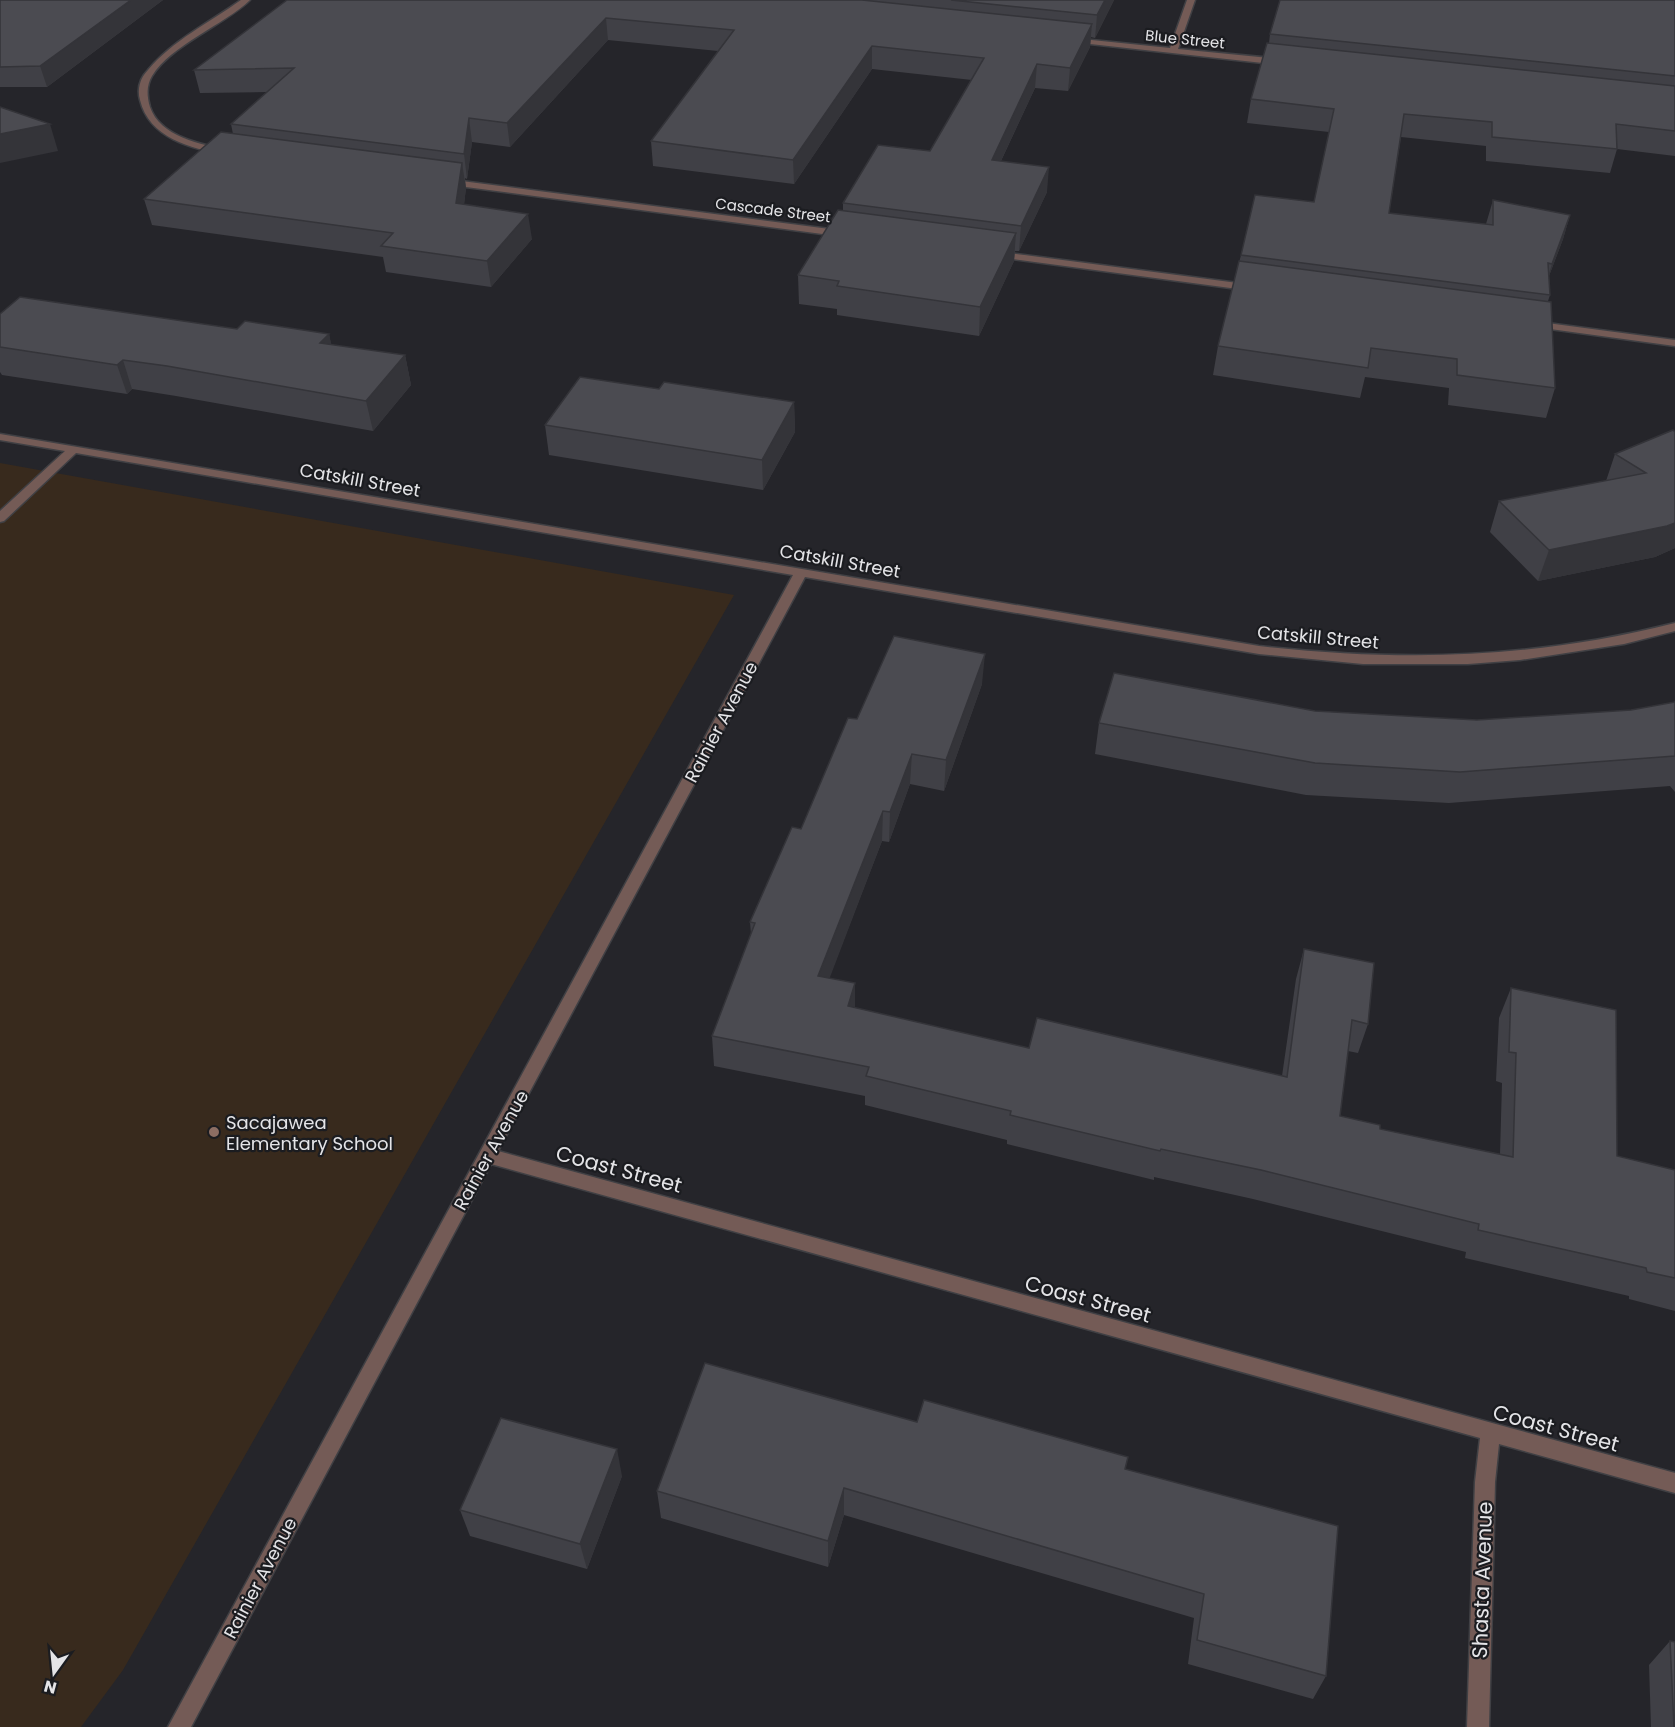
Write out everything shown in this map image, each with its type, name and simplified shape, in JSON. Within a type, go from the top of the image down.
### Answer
[{"type":"street","points":[[239,154],[208,149],[173,136],[154,122],[144,105],[142,88],[153,69],[246,0]]},
{"type":"street","points":[[1173,51],[1191,0]]},
{"type":"street","name":"Blue Street","points":[[1067,40],[1289,63]]},
{"type":"street","name":"Cascade Street","points":[[439,181],[855,236]]},
{"type":"street","points":[[986,253],[1259,289]]},
{"type":"street","points":[[1521,323],[1675,343]]},
{"type":"street","name":"Catskill Street","points":[[0,437],[1259,650],[1326,659],[1420,662],[1516,657],[1624,642],[1675,627]]},
{"type":"street","points":[[0,518],[74,450]]},
{"type":"street","name":"Rainier Avenue","points":[[179,1727],[489,1156],[801,572]]},
{"type":"street","name":"Coast Street","points":[[489,1156],[1675,1483]]},
{"type":"street","name":"Shasta Avenue","points":[[1478,1727],[1485,1482],[1490,1433]]},
{"type":"shaded area","name":"Sacajawea Elementary School","points":[[0,463],[734,595],[123,1670],[81,1727],[0,1727]]},
{"type":"building","points":[[0,0],[131,0],[40,66],[0,67]]},
{"type":"building","points":[[287,0],[862,0],[1092,24],[1070,68],[1037,64],[992,160],[1049,167],[1021,226],[843,203],[878,145],[930,151],[984,58],[872,46],[793,160],[651,141],[734,30],[606,18],[507,123],[469,118],[464,154],[231,124],[294,68],[194,70]]},
{"type":"building","points":[[951,0],[1105,0],[1097,15]]},
{"type":"building","points":[[1280,0],[1675,0],[1675,76],[1270,34]]},
{"type":"building","points":[[1267,43],[1675,86],[1675,131],[1616,124],[1617,149],[1492,137],[1492,122],[1404,114],[1389,213],[1493,225],[1493,200],[1570,215],[1552,264],[1548,263],[1550,295],[1241,255],[1255,195],[1314,202],[1334,109],[1251,99]]},
{"type":"building","points":[[0,107],[50,124],[0,134]]},
{"type":"building","points":[[221,132],[462,163],[456,203],[528,214],[487,261],[381,246],[393,233],[144,199]]},
{"type":"building","points":[[838,210],[1016,233],[980,307],[837,286],[839,281],[798,275]]},
{"type":"building","points":[[1239,261],[1551,302],[1555,388],[1457,375],[1457,359],[1371,348],[1368,368],[1218,346]]},
{"type":"building","points":[[20,297],[237,329],[245,321],[329,334],[320,343],[405,355],[366,401],[167,366],[123,360],[117,365],[0,347],[0,314]]},
{"type":"building","points":[[580,377],[659,389],[664,382],[794,402],[762,460],[545,425]]},
{"type":"building","points":[[1673,430],[1675,432],[1675,523],[1549,550],[1499,501],[1646,473],[1615,454]]},
{"type":"building","points":[[894,636],[985,654],[946,760],[912,754],[890,812],[883,811],[818,976],[855,983],[848,1006],[1029,1048],[1037,1018],[1287,1077],[1304,949],[1374,963],[1368,1024],[1352,1020],[1340,1116],[1380,1125],[1380,1129],[1513,1157],[1516,1053],[1509,1052],[1511,988],[1616,1010],[1617,1156],[1675,1170],[1675,1278],[1647,1272],[1646,1268],[1478,1230],[1479,1224],[1261,1170],[1161,1149],[1160,1151],[1010,1115],[1011,1111],[866,1076],[869,1067],[712,1036],[755,923],[750,922],[792,827],[801,829],[848,718],[857,719]]},
{"type":"building","points":[[1114,673],[1315,711],[1477,720],[1631,710],[1675,702],[1675,756],[1460,772],[1315,763],[1099,723]]},
{"type":"building","points":[[705,1363],[917,1422],[924,1400],[1128,1457],[1125,1469],[1338,1526],[1326,1676],[1197,1640],[1204,1594],[844,1488],[828,1541],[657,1491]]},
{"type":"building","points":[[501,1418],[617,1449],[580,1544],[460,1510]]},
{"type":"building","points":[[1670,1641],[1675,1642],[1675,1727],[1674,1727]]},
{"type":"place","name":"Sacajawea Elementary School","points":[[214,1132]]}]
